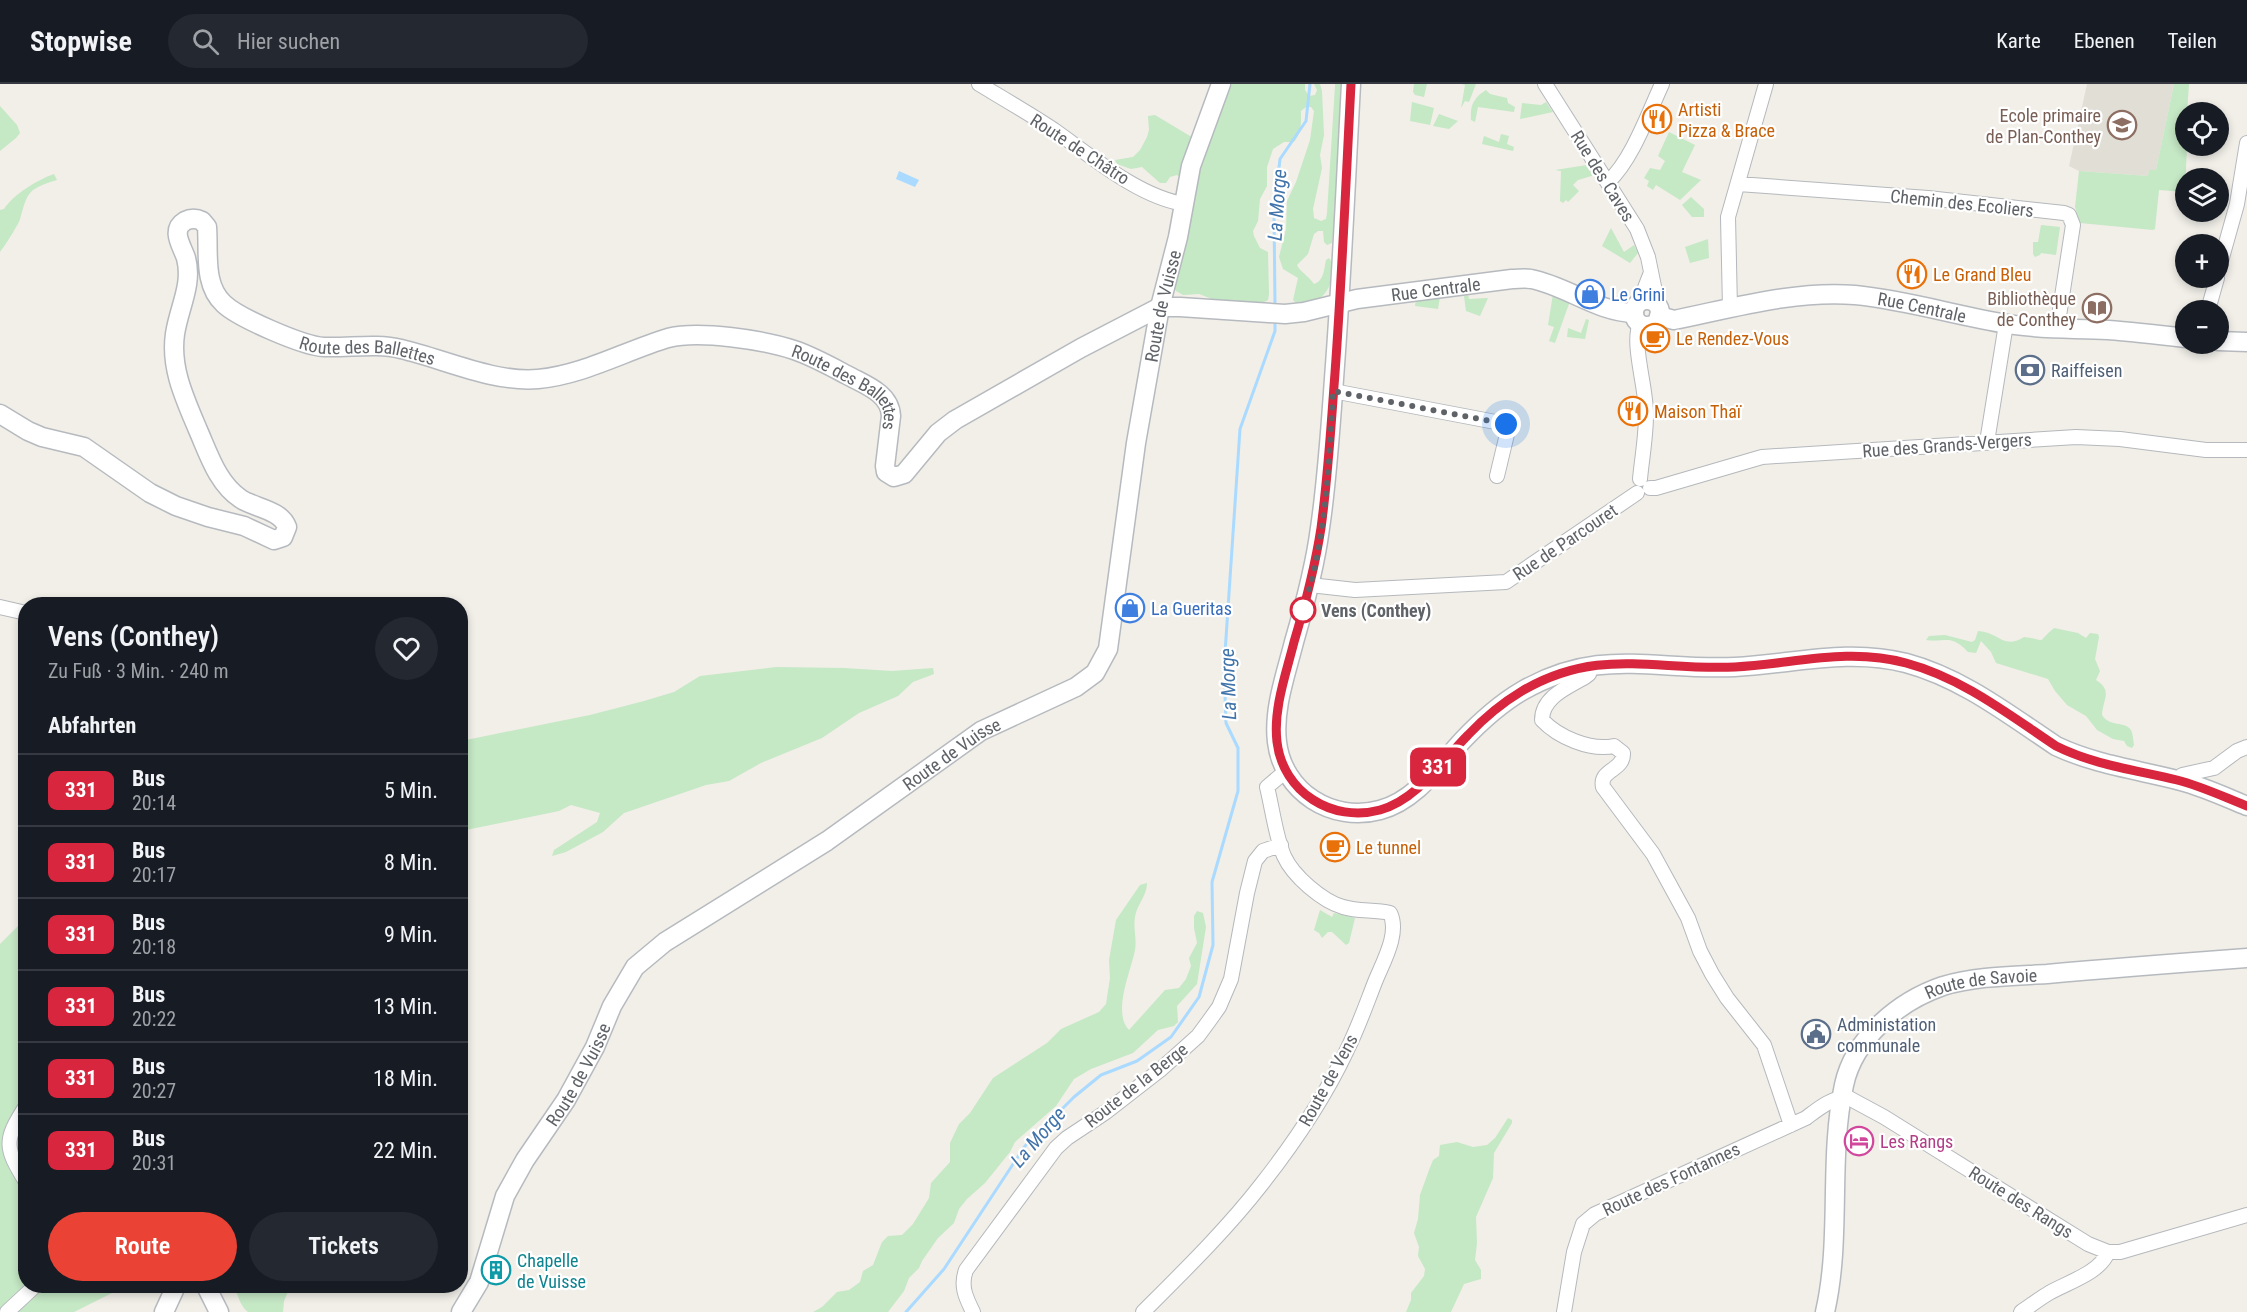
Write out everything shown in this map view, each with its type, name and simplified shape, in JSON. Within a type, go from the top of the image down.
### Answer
[{"type":"street","name":"Route de Châtro","points":[[980,84],[1108,169],[1169,202],[1185,204]]},
{"type":"street","name":"Route de Vuisse","points":[[460,1312],[479,1282],[509,1188],[566,1100],[595,1047],[612,1006],[635,967],[665,942],[826,840],[981,731],[1076,687],[1095,673],[1107,649],[1136,443],[1160,307],[1185,204],[1191,166],[1221,84]]},
{"type":"street","points":[[1351,84],[1340,302],[1326,484],[1310,585],[1285,676],[1277,717],[1277,741],[1286,771],[1312,801],[1343,812],[1364,813],[1384,809],[1416,790],[1479,724],[1508,700],[1549,677],[1587,666],[1623,662],[1714,668],[1852,656],[1892,660],[1928,670],[1969,689],[2056,746],[2071,753],[2110,766],[2179,781],[2247,806]]},
{"type":"street","name":"Rue des Caves","points":[[1545,84],[1608,182],[1643,242],[1659,311]]},
{"type":"street","points":[[1608,182],[1616,175],[1637,137],[1662,84]]},
{"type":"street","points":[[1730,308],[1727,230],[1732,198],[1766,84]]},
{"type":"street","points":[[2229,234],[2237,204],[2247,143]]},
{"type":"street","name":"Chemin des Ecoliers","points":[[1738,184],[1928,198],[2064,213],[2072,219],[2073,225],[2057,329]]},
{"type":"street","name":"Route des Ballettes","points":[[0,414],[42,437],[84,447],[150,492],[176,506],[207,517],[244,526],[274,540],[283,537],[287,527],[282,519],[243,500],[221,480],[198,430],[176,371],[175,334],[189,276],[184,253],[177,236],[178,229],[190,219],[202,221],[207,227],[209,276],[216,296],[224,305],[280,333],[321,346],[388,346],[518,379],[556,376],[676,336],[725,338],[765,343],[795,350],[845,374],[885,398],[889,404],[891,416],[885,466],[886,472],[894,477],[904,474],[938,433],[956,420],[1081,348],[1160,307]]},
{"type":"street","points":[[1642,487],[1646,415],[1636,340],[1638,313],[1651,273]]},
{"type":"street","name":"Rue Centrale","points":[[1160,307],[1285,314],[1304,312],[1340,302],[1512,279],[1530,279],[1620,313],[1638,313],[1650,301],[1659,311],[1674,320],[1806,296],[1854,295],[1926,306],[2006,324],[2175,337]]},
{"type":"street","points":[[1987,442],[2006,324]]},
{"type":"street","points":[[2229,341],[2247,342]]},
{"type":"street","points":[[1333,391],[1506,424],[1508,430],[1497,476]]},
{"type":"street","name":"Rue des Grands-Vergers","points":[[1642,487],[1694,478],[1762,457],[1987,442],[2076,437],[2120,439],[2206,450],[2247,450]]},
{"type":"street","name":"Rue de Parcouret","points":[[1310,585],[1355,590],[1506,582],[1642,487]]},
{"type":"street","points":[[0,607],[18,611]]},
{"type":"street","points":[[1587,666],[1589,674],[1552,698],[1542,713],[1542,720],[1548,727],[1576,741],[1614,747],[1623,753],[1624,760],[1604,777],[1603,787],[1653,854],[1688,918],[1700,951],[1712,974],[1727,998],[1764,1045],[1791,1125]]},
{"type":"street","points":[[2179,781],[2182,775],[2216,767],[2236,751],[2247,747]]},
{"type":"street","points":[[1281,845],[1267,787],[1286,771]]},
{"type":"street","name":"Route de Vens","points":[[1150,1310],[1261,1185],[1323,1094],[1347,1050],[1393,934],[1394,921],[1390,913],[1342,907],[1326,899],[1306,883],[1291,865],[1284,856],[1281,845]]},
{"type":"street","name":"Route de la Berge","points":[[973,1312],[964,1294],[966,1270],[1044,1162],[1067,1138],[1106,1112],[1160,1070],[1198,1035],[1219,1007],[1231,979],[1255,861],[1263,851],[1281,845]]},
{"type":"street","name":"Route de Savoie","points":[[1825,1312],[1831,1270],[1837,1123],[1845,1082],[1854,1059],[1874,1031],[1892,1013],[1943,986],[1983,979],[2247,957]]},
{"type":"street","name":"Route des Rangs","points":[[1842,1097],[1846,1096],[1884,1117],[2088,1244],[2108,1252]]},
{"type":"street","name":"Route des Fontannes","points":[[1564,1312],[1574,1252],[1583,1224],[1595,1214],[1806,1118],[1825,1104],[1842,1097]]},
{"type":"street","points":[[18,1120],[13,1129],[9,1147],[11,1157],[18,1169]]},
{"type":"street","points":[[2021,1312],[2049,1293],[2097,1267],[2105,1260],[2108,1252],[2120,1252],[2247,1215]]},
{"type":"street","points":[[7,1312],[27,1293]]},
{"type":"street","points":[[164,1312],[173,1293]]},
{"type":"street","points":[[210,1293],[219,1312]]},
{"type":"shaded area","name":"Ecole primaire de Plan-Conthey","points":[[2087,84],[2174,84],[2156,170],[2149,170],[2148,176],[2079,171],[2069,166]]},
{"type":"green space","points":[[1232,84],[1305,84],[1305,90],[1309,96],[1315,95],[1317,90],[1314,84],[1320,84],[1324,135],[1320,155],[1322,168],[1313,209],[1314,218],[1321,221],[1326,219],[1327,213],[1335,84],[1341,84],[1337,195],[1332,243],[1327,245],[1324,242],[1323,231],[1318,231],[1314,234],[1308,254],[1297,265],[1314,284],[1322,277],[1326,260],[1329,258],[1332,263],[1333,272],[1330,284],[1324,295],[1315,301],[1296,303],[1293,300],[1298,278],[1283,269],[1279,257],[1286,229],[1287,201],[1310,140],[1314,111],[1311,107],[1306,107],[1301,111],[1300,131],[1297,138],[1294,142],[1284,142],[1273,149],[1267,167],[1267,186],[1260,199],[1258,221],[1253,231],[1260,248],[1268,252],[1269,294],[1268,300],[1264,302],[1251,304],[1212,299],[1199,294],[1183,295],[1176,291],[1173,285],[1184,253],[1181,178],[1177,175],[1170,177],[1166,183],[1160,183],[1142,167],[1131,169],[1117,164],[1115,160],[1133,157],[1140,150],[1149,130],[1148,116],[1155,115],[1190,136],[1212,123]]},
{"type":"green space","points":[[1414,84],[1427,84],[1424,97],[1415,95]]},
{"type":"green space","points":[[1462,84],[1476,84],[1469,102],[1465,101],[1461,108],[1465,85]]},
{"type":"green space","points":[[2174,84],[2189,84],[2188,102],[2175,102],[2175,156],[2187,156],[2186,168],[2175,168],[2175,191],[2159,190],[2155,229],[2080,223],[2075,207],[2079,171],[2148,176],[2149,170],[2156,170]]},
{"type":"green space","points":[[1486,90],[1490,94],[1507,98],[1508,103],[1515,107],[1514,112],[1478,107],[1475,122],[1471,120],[1473,103]]},
{"type":"green space","points":[[1412,102],[1434,108],[1430,125],[1410,121]]},
{"type":"green space","points":[[1546,102],[1553,112],[1520,119],[1522,103],[1541,105]]},
{"type":"green space","points":[[0,106],[17,125],[20,133],[0,151]]},
{"type":"green space","points":[[1439,114],[1458,121],[1449,129],[1433,126]]},
{"type":"green space","points":[[1669,132],[1695,145],[1682,172],[1701,180],[1680,200],[1656,185],[1653,190],[1647,186],[1649,181],[1644,178],[1650,168],[1660,170],[1665,161],[1658,156]]},
{"type":"green space","points":[[1501,134],[1509,136],[1507,144],[1514,147],[1513,151],[1482,144],[1484,136],[1499,142]]},
{"type":"green space","points":[[1587,165],[1595,175],[1578,180],[1573,185],[1579,191],[1568,202],[1560,201],[1561,171],[1555,170]]},
{"type":"green space","points":[[54,174],[57,180],[31,192],[25,202],[19,222],[0,252],[0,210],[4,209],[26,188]]},
{"type":"green space","points":[[1691,197],[1704,209],[1704,217],[1692,217],[1682,205]]},
{"type":"green space","points":[[2041,225],[2060,227],[2056,255],[2041,253],[2035,257],[2033,254],[2033,242],[2038,242]]},
{"type":"green space","points":[[1611,228],[1624,252],[1634,245],[1638,253],[1630,263],[1602,246]]},
{"type":"green space","points":[[1708,239],[1709,258],[1690,263],[1685,247]]},
{"type":"green space","points":[[1553,294],[1570,301],[1555,343],[1549,341],[1554,327],[1548,325]]},
{"type":"green space","points":[[1468,295],[1469,299],[1488,298],[1480,316],[1466,311],[1464,296]]},
{"type":"green space","points":[[1440,297],[1438,309],[1415,306],[1416,300]]},
{"type":"green space","points":[[1586,319],[1589,320],[1585,339],[1567,337],[1568,328],[1581,333]]},
{"type":"green space","points":[[2054,628],[2078,633],[2086,638],[2090,633],[2098,634],[2095,659],[2100,671],[2096,680],[2106,691],[2102,715],[2105,719],[2131,730],[2134,745],[2132,748],[2124,741],[2113,739],[2097,730],[2086,716],[2067,705],[2048,679],[1996,663],[1991,652],[1981,641],[1976,653],[1968,652],[1952,641],[1926,640],[1929,636],[1945,635],[1972,642],[1978,631],[2011,642],[2024,637],[2041,640]]},
{"type":"green space","points":[[776,667],[892,671],[933,668],[934,674],[913,682],[898,696],[859,713],[822,738],[761,763],[729,781],[706,785],[624,813],[603,832],[566,852],[552,856],[554,850],[597,822],[600,813],[571,805],[559,811],[468,830],[468,740],[590,715],[644,701],[674,692],[700,676]]},
{"type":"green space","points":[[1147,883],[1135,917],[1135,950],[1122,1003],[1124,1023],[1129,1030],[1165,990],[1179,988],[1186,979],[1191,966],[1189,958],[1197,943],[1194,916],[1197,911],[1203,913],[1206,927],[1197,984],[1177,1006],[1178,1022],[1174,1026],[1158,1030],[1133,1053],[1091,1069],[1074,1079],[1056,1106],[1015,1142],[1010,1152],[985,1183],[959,1209],[954,1223],[938,1238],[888,1312],[813,1312],[822,1307],[837,1292],[849,1290],[860,1282],[863,1271],[873,1265],[882,1242],[888,1236],[902,1235],[913,1224],[929,1198],[931,1183],[950,1162],[950,1143],[959,1124],[970,1113],[993,1078],[1047,1043],[1061,1029],[1099,1012],[1106,1004],[1110,978],[1109,960],[1116,920],[1140,885]]},
{"type":"green space","points":[[1320,910],[1332,917],[1334,913],[1355,918],[1349,943],[1346,945],[1332,932],[1328,932],[1322,938],[1314,930]]},
{"type":"green space","points":[[18,926],[18,1165],[14,1170],[18,1178],[18,1293],[112,1293],[74,1312],[0,1312],[0,944]]},
{"type":"green space","points":[[1508,1118],[1512,1120],[1512,1123],[1494,1153],[1493,1178],[1476,1217],[1475,1260],[1481,1270],[1481,1279],[1464,1284],[1451,1312],[1406,1312],[1411,1293],[1424,1276],[1425,1269],[1418,1256],[1419,1247],[1414,1233],[1420,1195],[1433,1160],[1439,1156],[1440,1145],[1457,1142],[1473,1147],[1487,1145],[1495,1138]]},
{"type":"green space","points":[[236,1293],[287,1293],[283,1312],[248,1312],[242,1306]]},
{"type":"water","points":[[899,171],[919,180],[915,187],[896,179]]},
{"type":"waterway","name":"La Morge","points":[[1275,306],[1274,212],[1280,159],[1306,121],[1310,84]]},
{"type":"waterway","name":"La Morge","points":[[906,1312],[944,1269],[1025,1146],[1074,1097],[1101,1075],[1137,1061],[1171,1037],[1199,997],[1213,945],[1212,882],[1238,791],[1238,748],[1226,723],[1224,668],[1240,429],[1275,331],[1275,321]]},
{"type":"bus line","name":"331","points":[[1351,84],[1340,302],[1326,484],[1310,585],[1285,676],[1276,725],[1280,755],[1286,771],[1312,801],[1343,812],[1364,813],[1384,809],[1416,790],[1479,724],[1499,707],[1518,693],[1568,670],[1623,662],[1688,667],[1740,667],[1811,658],[1852,656],[1892,660],[1940,675],[1969,689],[2056,746],[2071,753],[2110,766],[2190,784],[2247,806]]},
{"type":"place","name":"Artisti Pizza & Brace","points":[[1657,119]]},
{"type":"place","name":"Ecole primaire de Plan-Conthey","points":[[2122,125]]},
{"type":"place","name":"Le Grand Bleu","points":[[1912,274]]},
{"type":"place","name":"Le Grini","points":[[1590,294]]},
{"type":"place","name":"Bibliothèque de Conthey","points":[[2097,308]]},
{"type":"place","name":"Le Rendez-Vous","points":[[1655,338]]},
{"type":"place","name":"Raiffeisen","points":[[2030,370]]},
{"type":"place","name":"Maison Thaï","points":[[1633,411]]},
{"type":"place","name":"La Gueritas","points":[[1130,608]]},
{"type":"place","name":"Vens (Conthey)","points":[[1303,610]]},
{"type":"place","name":"Le tunnel","points":[[1335,847]]},
{"type":"place","name":"Administation communale","points":[[1816,1034]]},
{"type":"place","name":"Les Rangs","points":[[1859,1141]]},
{"type":"place","name":"Chapelle de Vuisse","points":[[496,1270]]},
{"type":"route","points":[[1303,610],[1320,532],[1333,391],[1506,424]]}]
